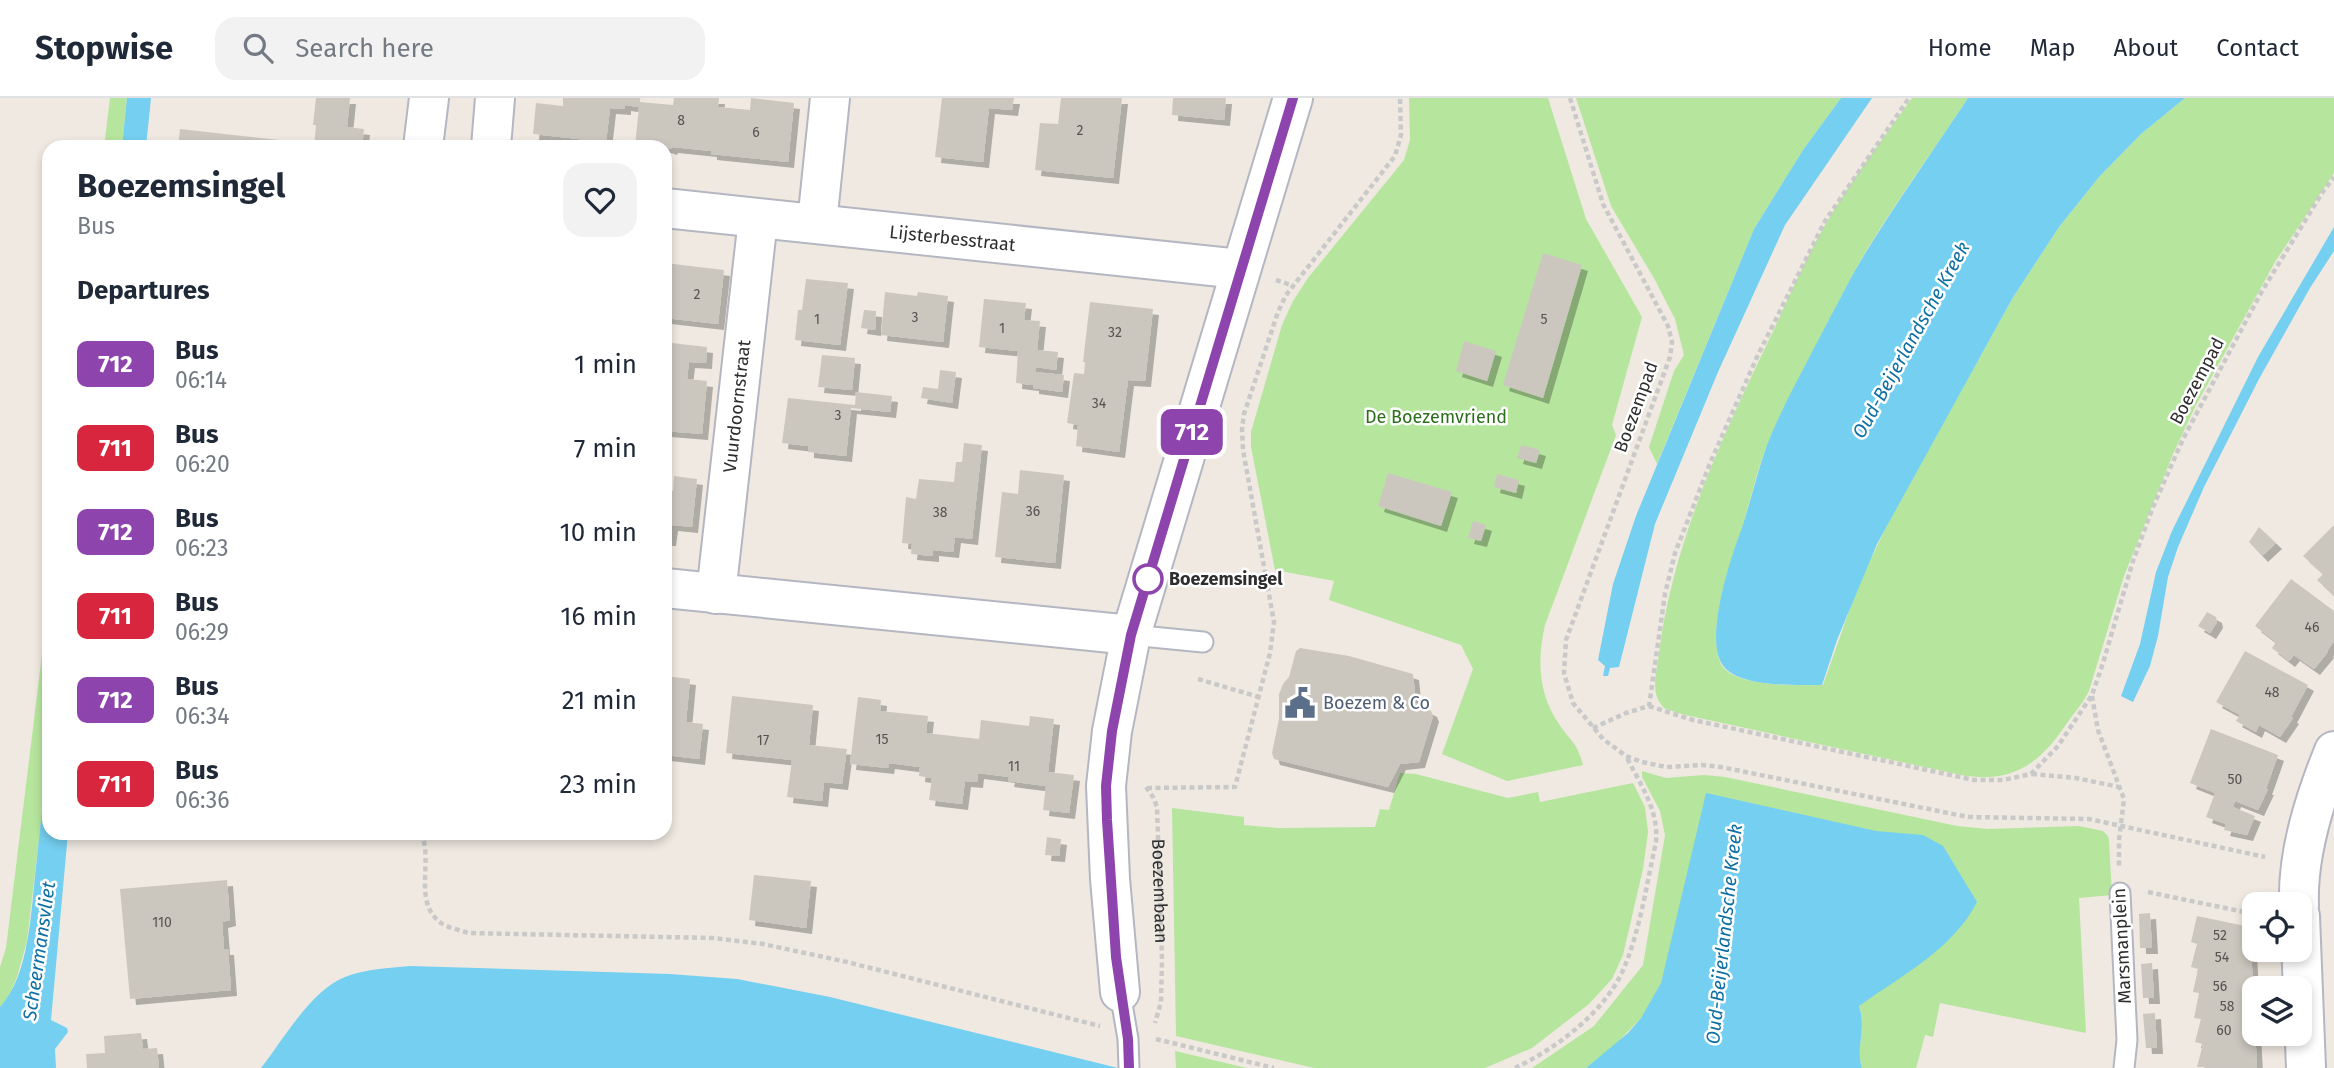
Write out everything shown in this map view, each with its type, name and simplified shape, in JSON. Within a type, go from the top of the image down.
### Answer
[{"type":"street","points":[[424,140],[429,98]]},
{"type":"street","points":[[492,140],[495,98]]},
{"type":"street","points":[[817,223],[831,98]]},
{"type":"street","points":[[1120,992],[1107,820],[1108,769],[1116,705],[1131,635],[1293,98]]},
{"type":"street","name":"Lijsterbesstraat","points":[[672,209],[1240,270]]},
{"type":"street","name":"Vuurdoornstraat","points":[[716,594],[758,219]]},
{"type":"street","points":[[672,589],[1131,635]]},
{"type":"street","points":[[2300,892],[2302,864],[2311,820],[2324,774],[2334,751]]},
{"type":"street","points":[[2302,962],[2306,1068]]},
{"type":"lane","points":[[1131,635],[1203,642]]},
{"type":"lane","name":"Marsmanplein","points":[[2120,893],[2127,1041],[2124,1068]]},
{"type":"lane","points":[[1120,992],[1129,1061]]},
{"type":"path","points":[[1108,769],[1134,779],[1147,788],[1235,787],[1273,643],[1274,622],[1243,450],[1244,414],[1286,295],[1395,156],[1401,135],[1400,98]]},
{"type":"path","name":"Boezempad","points":[[1570,98],[1603,204],[1664,317],[1672,342],[1670,357],[1566,640],[1563,662],[1565,682],[1573,704],[1593,728],[1626,756],[1666,767],[1702,765],[1734,769],[1956,815],[2011,819],[2080,818],[2302,864]]},
{"type":"path","points":[[1649,706],[1665,594],[1680,541],[1711,461],[1757,357],[1825,221],[1909,98]]},
{"type":"path","name":"Boezempad","points":[[2031,774],[2057,746],[2092,695],[2133,561],[2183,439],[2262,291],[2334,177]]},
{"type":"path","points":[[1198,679],[1259,698]]},
{"type":"path","name":"Boezempad","points":[[2092,695],[2098,730],[2124,804],[2121,825]]},
{"type":"path","points":[[1593,728],[1649,706],[1693,720],[1974,780],[2003,780],[2031,774],[2076,778],[2119,787]]},
{"type":"path","points":[[1515,1068],[1561,1039],[1594,1010],[1610,992],[1627,962],[1657,828],[1652,808],[1626,756]]},
{"type":"path","name":"Boezembaan","points":[[1147,788],[1157,807],[1161,902],[1161,994],[1154,1033],[1274,1068]]},
{"type":"path","name":"Marsmanplein","points":[[2120,893],[2118,848],[2121,825]]},
{"type":"path","points":[[424,840],[424,890],[430,910],[442,923],[468,933],[713,938],[763,944],[847,962],[1127,1032]]},
{"type":"path","points":[[2120,893],[2153,892],[2242,911]]},
{"type":"green space","points":[[110,98],[127,98],[123,140],[105,140]]},
{"type":"green space","name":"De Boezemvriend","points":[[1409,98],[1548,98],[1586,219],[1642,317],[1612,425],[1616,435],[1542,638],[1540,664],[1543,688],[1552,712],[1576,747],[1583,765],[1507,781],[1442,754],[1473,669],[1461,645],[1329,600],[1334,581],[1275,570],[1251,447],[1251,432],[1282,325],[1308,278],[1404,160],[1410,140]]},
{"type":"green space","points":[[1576,98],[1841,98],[1803,150],[1754,229],[1657,464],[1649,447],[1674,371],[1684,355],[1675,319],[1611,206]]},
{"type":"green space","points":[[1912,98],[1968,98],[1862,258],[1795,385],[1768,443],[1725,581],[1716,635],[1721,664],[1728,672],[1752,681],[1784,685],[1823,685],[1859,583],[1892,515],[2012,299],[2059,227],[2099,177],[2141,134],[2185,98],[2334,98],[2334,173],[2275,262],[2195,407],[2124,576],[2089,691],[2057,737],[2035,760],[2023,768],[1995,776],[1961,775],[1681,714],[1664,708],[1655,689],[1666,612],[1675,572],[1716,456],[1813,247],[1852,181]]},
{"type":"green space","points":[[42,654],[42,814],[27,941],[17,977],[9,996],[0,1007],[0,967],[6,948]]},
{"type":"green space","points":[[1642,771],[1666,778],[1704,775],[1725,777],[1957,826],[1988,829],[2079,826],[2103,831],[2109,841],[2112,895],[2079,898],[2086,1033],[1940,1003],[1933,1037],[1925,1035],[1916,1068],[1862,1068],[1862,1022],[1859,1006],[1668,956],[1654,998],[1641,1018],[1615,1045],[1586,1068],[1532,1068],[1594,1026],[1643,965],[1665,835],[1660,811],[1642,777]]},
{"type":"green space","points":[[1400,773],[1416,774],[1508,798],[1538,792],[1540,802],[1633,783],[1645,807],[1648,832],[1643,869],[1623,955],[1612,979],[1589,1004],[1532,1048],[1485,1068],[1314,1068],[1176,1036],[1172,808],[1244,817],[1244,825],[1278,828],[1375,827],[1380,809],[1389,810]]},
{"type":"green space","points":[[1175,1051],[1247,1068],[1176,1068]]},
{"type":"water","points":[[127,98],[151,98],[147,140],[123,140]]},
{"type":"water","points":[[1841,98],[1872,98],[1785,225],[1718,372],[1655,524],[1619,667],[1610,668],[1608,676],[1603,676],[1605,666],[1598,660],[1613,584],[1636,516],[1754,229],[1803,150]]},
{"type":"water","name":"Oud-Beijerlandsche Kreek","points":[[1968,98],[2185,98],[2141,134],[2099,177],[2059,227],[2012,299],[1877,544],[1837,640],[1822,685],[1768,684],[1740,677],[1729,672],[1717,652],[1717,619],[1730,564],[1767,445],[1856,268]]},
{"type":"water","points":[[2334,227],[2334,251],[2259,379],[2204,487],[2178,547],[2168,577],[2150,666],[2133,702],[2121,696],[2140,644],[2156,572],[2172,531],[2258,357]]},
{"type":"water","name":"Oud-Beijerlandsche Kreek","points":[[1706,793],[1876,831],[1923,835],[1943,846],[1977,902],[1967,919],[1940,948],[1859,1006],[1862,1023],[1862,1068],[1586,1068],[1628,1033],[1641,1018],[1661,983]]},
{"type":"water","name":"Scheermansvliet","points":[[42,810],[42,840],[67,840],[51,1020],[67,1028],[68,1032],[55,1049],[56,1068],[0,1068],[0,1007],[18,978],[30,921]]},
{"type":"water","points":[[410,966],[670,974],[737,979],[830,997],[1118,1068],[261,1068],[310,1004],[333,983],[361,972]]},
{"type":"building","points":[[316,98],[350,98],[347,127],[364,129],[363,140],[315,140],[316,125],[313,125]]},
{"type":"building","points":[[563,98],[640,98],[640,102],[673,105],[674,98],[719,98],[718,107],[750,110],[751,98],[794,103],[788,162],[672,147],[672,140],[636,140],[639,107],[625,105],[625,109],[610,108],[606,140],[533,134],[536,103],[563,106]]},
{"type":"building","points":[[942,98],[1014,98],[1012,110],[989,108],[983,162],[935,157]]},
{"type":"building","points":[[1061,98],[1122,98],[1113,178],[1035,170],[1040,123],[1058,124]]},
{"type":"building","points":[[1173,98],[1226,98],[1224,120],[1172,115]]},
{"type":"building","points":[[180,129],[279,140],[179,140]]},
{"type":"building","points":[[1543,253],[1582,265],[1543,398],[1503,385]]},
{"type":"building","points":[[672,264],[724,270],[718,324],[672,319]]},
{"type":"building","points":[[806,279],[848,283],[840,345],[795,340],[798,310],[802,310]]},
{"type":"building","points":[[885,292],[948,296],[943,342],[881,335]]},
{"type":"building","points":[[984,299],[1026,303],[1024,320],[1040,321],[1037,350],[1058,352],[1056,370],[1036,367],[1035,372],[1064,375],[1062,392],[1016,383],[1018,351],[979,347]]},
{"type":"building","points":[[1090,302],[1153,309],[1145,381],[1128,380],[1119,452],[1076,446],[1078,425],[1067,423],[1074,373],[1084,374]]},
{"type":"building","points":[[864,310],[876,311],[875,330],[861,328]]},
{"type":"building","points":[[1464,341],[1496,351],[1487,381],[1456,371]]},
{"type":"building","points":[[672,343],[707,347],[706,363],[689,362],[687,379],[707,381],[702,434],[672,432]]},
{"type":"building","points":[[822,355],[855,358],[852,390],[818,387]]},
{"type":"building","points":[[940,370],[956,372],[952,403],[921,398],[923,387],[938,389]]},
{"type":"building","points":[[856,392],[892,396],[890,412],[851,408],[846,456],[808,452],[808,446],[782,443],[788,398],[855,405]]},
{"type":"building","points":[[964,443],[982,445],[972,539],[955,537],[953,552],[933,550],[933,556],[911,554],[912,544],[902,543],[906,497],[916,499],[919,479],[954,482],[956,462],[962,462]]},
{"type":"building","points":[[1521,445],[1540,450],[1536,463],[1517,458]]},
{"type":"building","points":[[1020,470],[1064,475],[1055,563],[995,557],[1002,492],[1018,494]]},
{"type":"building","points":[[1388,473],[1452,492],[1441,526],[1378,506]]},
{"type":"building","points":[[1497,474],[1519,480],[1516,493],[1494,487]]},
{"type":"building","points":[[674,476],[697,479],[692,527],[672,525]]},
{"type":"building","points":[[1473,521],[1486,525],[1481,541],[1468,538]]},
{"type":"building","points":[[2334,525],[2334,596],[2317,580],[2323,574],[2303,556]]},
{"type":"building","points":[[2259,527],[2276,543],[2262,556],[2249,542]]},
{"type":"building","points":[[2291,579],[2334,611],[2334,641],[2314,669],[2294,655],[2289,661],[2272,648],[2276,642],[2255,626]]},
{"type":"building","points":[[2207,612],[2216,617],[2217,622],[2210,633],[2198,626]]},
{"type":"building","points":[[1300,648],[1349,656],[1413,674],[1416,703],[1431,711],[1433,716],[1419,762],[1400,764],[1388,787],[1274,759],[1272,753],[1279,719],[1279,694],[1289,677],[1296,651]]},
{"type":"building","points":[[2245,651],[2308,685],[2291,717],[2293,718],[2280,737],[2259,725],[2256,732],[2236,721],[2240,715],[2216,702]]},
{"type":"building","points":[[672,677],[690,679],[686,722],[703,724],[699,759],[672,756]]},
{"type":"building","points":[[732,696],[813,705],[809,745],[847,749],[842,784],[824,782],[822,801],[787,797],[792,760],[726,753]]},
{"type":"building","points":[[858,697],[881,700],[880,711],[928,716],[926,733],[979,739],[981,720],[1029,726],[1030,716],[1054,719],[1048,772],[1074,775],[1069,813],[1043,810],[1046,786],[1008,781],[1009,777],[978,773],[977,782],[965,781],[962,804],[929,800],[932,778],[919,776],[920,767],[889,763],[888,768],[850,764]]},
{"type":"building","points":[[2211,729],[2278,755],[2268,789],[2258,810],[2235,801],[2233,807],[2255,816],[2247,835],[2224,830],[2226,824],[2206,817],[2215,793],[2190,783]]},
{"type":"building","points":[[1047,837],[1061,839],[1059,856],[1045,855]]},
{"type":"building","points":[[754,875],[811,881],[806,928],[749,920]]},
{"type":"building","points":[[227,880],[230,920],[222,922],[224,949],[228,949],[231,990],[130,999],[120,889]]},
{"type":"building","points":[[2150,913],[2152,948],[2140,948],[2139,914]]},
{"type":"building","points":[[2197,916],[2242,925],[2242,962],[2252,962],[2252,976],[2242,976],[2242,1046],[2256,1046],[2257,1068],[2197,1067],[2203,1044],[2195,1042],[2201,1019],[2194,1018],[2199,993],[2193,992],[2198,969],[2191,967],[2197,944],[2191,942]]},
{"type":"building","points":[[2152,963],[2154,998],[2143,998],[2141,964]]},
{"type":"building","points":[[2155,1013],[2157,1048],[2146,1048],[2143,1014]]},
{"type":"building","points":[[141,1033],[143,1049],[157,1048],[159,1068],[87,1068],[86,1054],[105,1053],[104,1036]]},
{"type":"bus line","name":"712","points":[[1129,1068],[1128,1039],[1116,957],[1107,820],[1106,786],[1112,731],[1131,635],[1293,98]]},
{"type":"place","name":"Boezemsingel","points":[[1148,579]]},
{"type":"place","name":"Boezem & Co","points":[[1300,703]]}]
